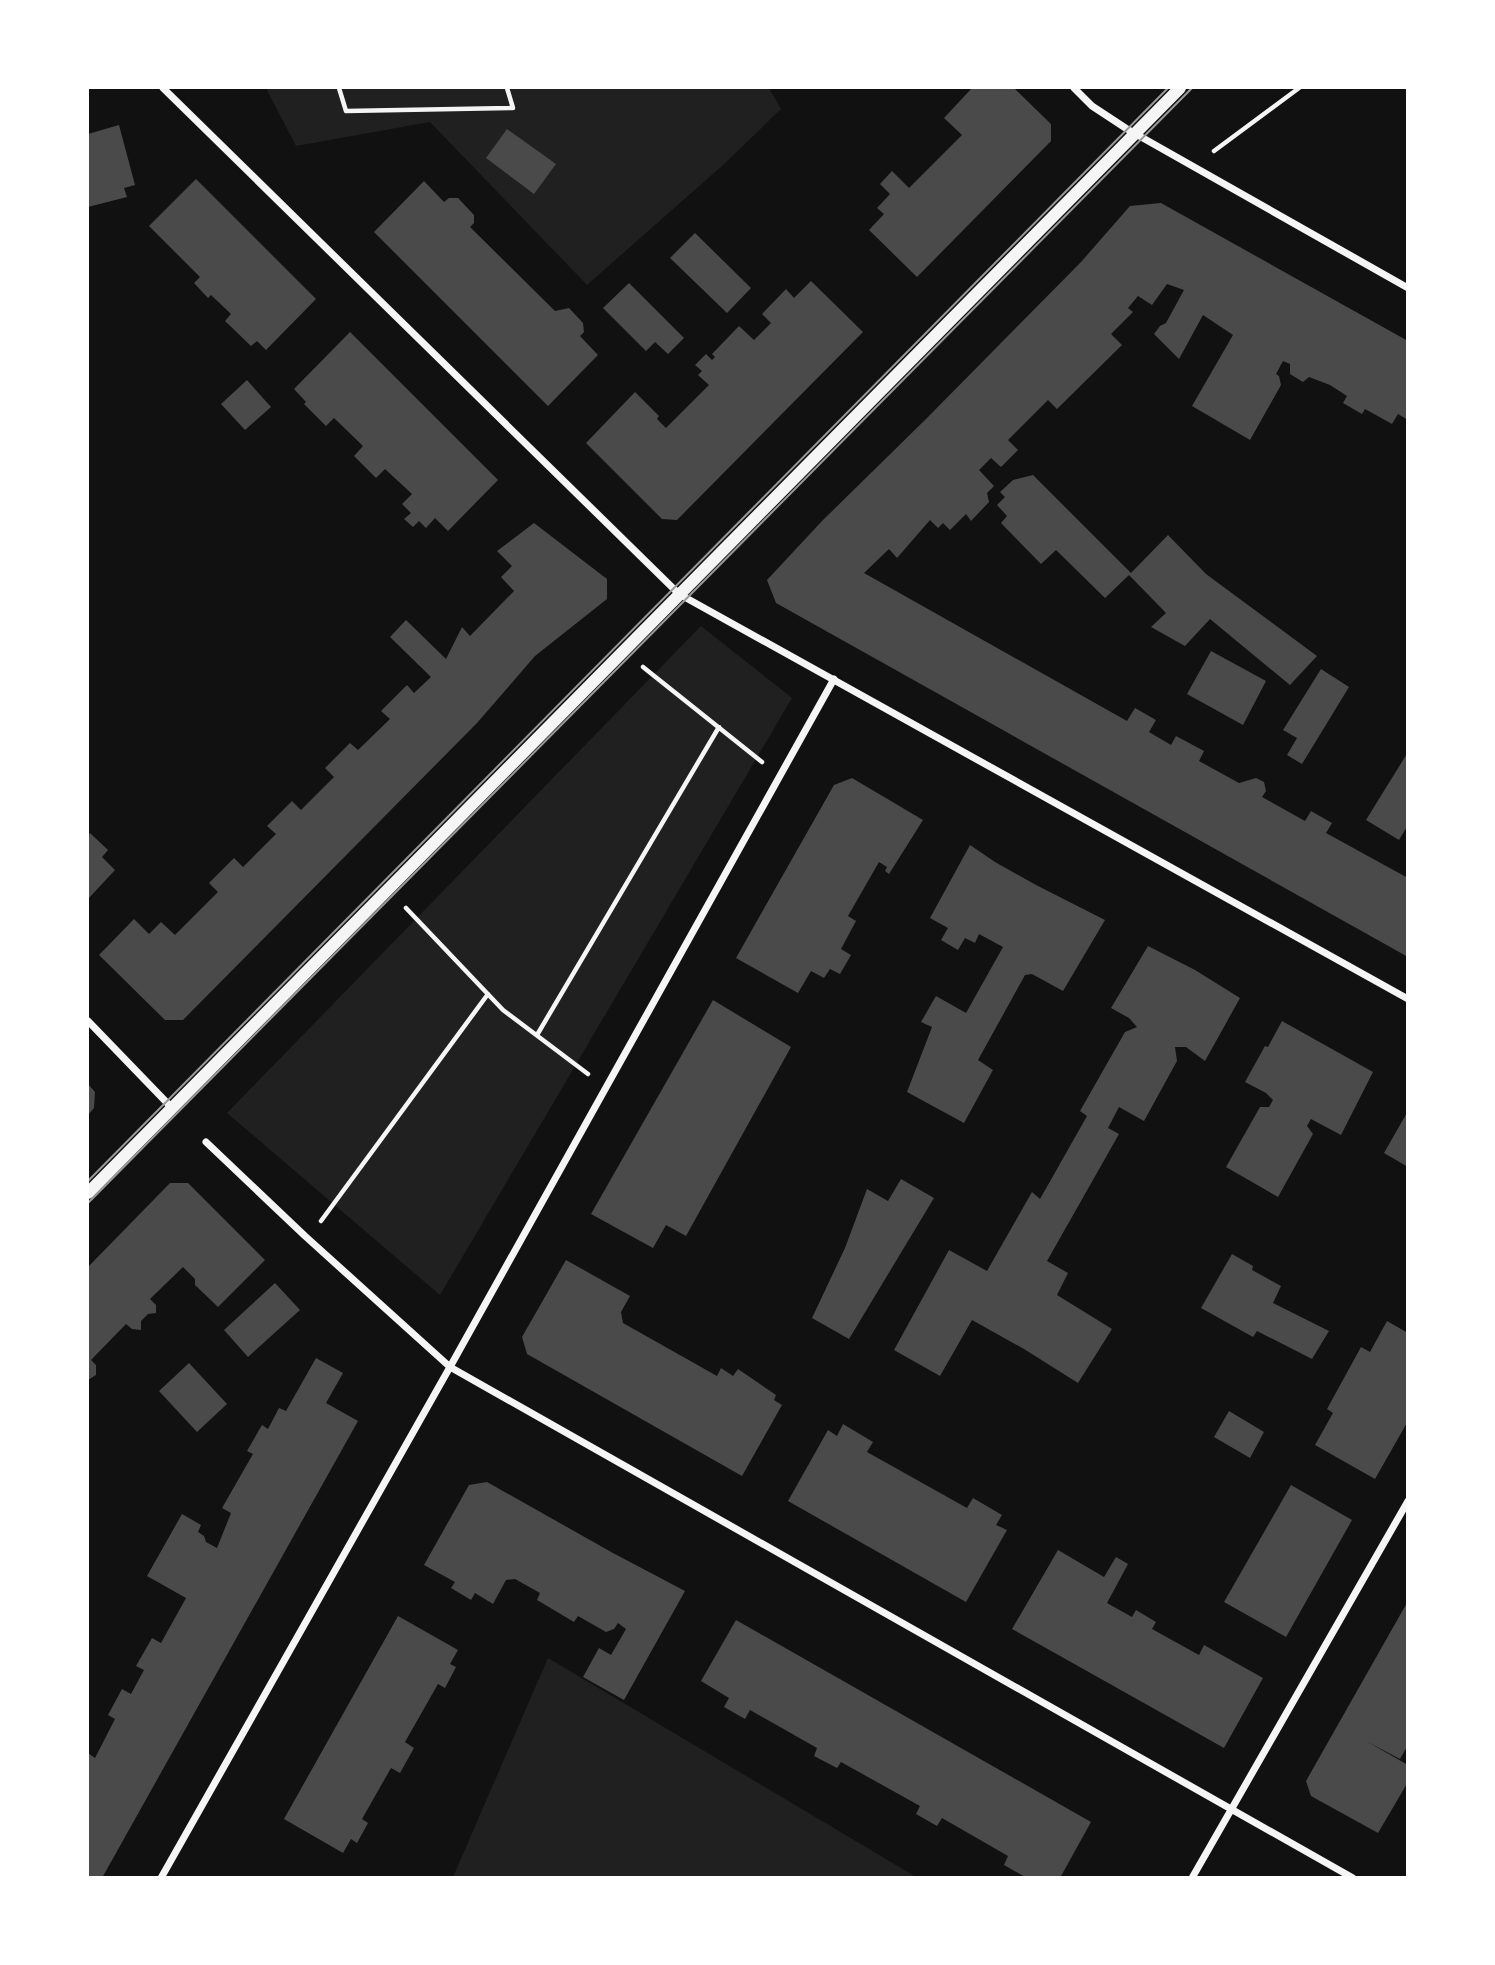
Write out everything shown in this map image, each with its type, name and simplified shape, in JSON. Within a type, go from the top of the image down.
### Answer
[{"type":"street","points":[[163,88],[679,594],[1408,999]]},
{"type":"street","points":[[1074,88],[1092,106],[1135,133],[1408,288]]},
{"type":"street","points":[[88,1193],[1180,88]]},
{"type":"street","points":[[161,1878],[834,679]]},
{"type":"street","points":[[88,1021],[172,1108]]},
{"type":"street","points":[[206,1142],[450,1367],[1353,1878]]},
{"type":"street","points":[[1192,1878],[1230,1807],[1408,1501]]},
{"type":"path","points":[[339,88],[346,111],[513,108],[507,88]]},
{"type":"path","points":[[1194,166],[1298,88]]},
{"type":"path","points":[[622,650],[779,775]]},
{"type":"path","points":[[537,1035],[719,727]]},
{"type":"path","points":[[388,890],[503,1010],[606,1087]]},
{"type":"path","points":[[309,1239],[488,994]]},
{"type":"shaded area","points":[[266,88],[769,88],[781,109],[723,165],[587,285],[430,122],[296,146]]},
{"type":"shaded area","points":[[701,626],[792,698],[440,1295],[227,1113]]},
{"type":"shaded area","points":[[548,1658],[916,1877],[453,1877]]},
{"type":"building","points":[[972,88],[1014,88],[1051,124],[1051,141],[917,277],[869,230],[884,214],[877,208],[890,194],[880,184],[892,171],[909,188],[962,135],[944,118]]},
{"type":"building","points":[[119,125],[135,185],[124,188],[127,197],[88,207],[88,134]]},
{"type":"building","points":[[507,129],[556,164],[534,194],[486,158]]},
{"type":"building","points":[[196,179],[316,299],[266,350],[257,341],[251,346],[225,321],[231,314],[211,295],[208,298],[194,283],[200,277],[149,226]]},
{"type":"building","points":[[424,181],[444,202],[449,198],[458,198],[474,215],[474,223],[470,227],[555,311],[569,308],[583,323],[584,332],[580,336],[598,355],[548,406],[374,232]]},
{"type":"building","points":[[1161,203],[1408,341],[1408,420],[1398,414],[1392,424],[1365,409],[1362,414],[1343,403],[1347,396],[1330,385],[1309,377],[1303,382],[1290,374],[1290,364],[1283,361],[1276,374],[1281,385],[1250,440],[1192,406],[1233,335],[1203,315],[1179,359],[1154,334],[1166,323],[1184,290],[1167,284],[1152,305],[1138,296],[1128,308],[1133,312],[1111,334],[1122,345],[1057,409],[1048,400],[1008,440],[1018,450],[1001,467],[991,458],[979,470],[994,486],[987,493],[989,502],[971,521],[966,514],[950,530],[943,523],[938,528],[930,520],[897,558],[889,549],[864,573],[1127,721],[1135,708],[1156,720],[1149,732],[1171,745],[1176,736],[1204,751],[1199,761],[1239,783],[1256,778],[1264,782],[1266,791],[1262,797],[1305,821],[1311,811],[1332,823],[1326,833],[1408,878],[1408,957],[776,603],[767,580],[822,521],[1081,262],[1130,206]]},
{"type":"building","points":[[695,233],[751,288],[727,313],[670,258]]},
{"type":"building","points":[[811,281],[863,332],[677,520],[662,519],[586,443],[635,392],[659,416],[657,419],[666,428],[709,385],[698,375],[702,371],[695,365],[706,354],[712,360],[715,357],[712,354],[739,326],[754,340],[771,323],[762,314],[786,289],[794,298]]},
{"type":"building","points":[[629,283],[684,338],[668,354],[655,342],[646,351],[603,308]]},
{"type":"building","points":[[350,332],[498,480],[448,531],[435,518],[426,528],[419,521],[413,527],[404,519],[411,513],[402,504],[412,494],[385,469],[376,478],[354,456],[363,446],[334,418],[326,426],[304,404],[306,402],[294,389]]},
{"type":"building","points":[[247,380],[271,407],[245,430],[221,404]]},
{"type":"building","points":[[1033,475],[1131,573],[1168,535],[1206,574],[1317,656],[1290,685],[1210,619],[1185,646],[1151,627],[1166,613],[1129,575],[1105,598],[1056,550],[1041,564],[1001,523],[1007,516],[997,505],[1005,497],[1000,492],[1013,480]]},
{"type":"building","points":[[534,523],[607,579],[607,599],[535,656],[477,723],[183,1020],[165,1020],[99,955],[134,919],[149,934],[161,922],[175,935],[218,892],[209,883],[234,858],[243,867],[276,834],[267,826],[292,801],[301,810],[334,777],[325,768],[350,743],[358,750],[390,719],[381,711],[407,685],[414,693],[431,677],[390,637],[406,620],[446,659],[462,627],[470,636],[514,591],[501,577],[512,566],[497,551]]},
{"type":"building","points":[[1211,651],[1266,681],[1243,725],[1187,694]]},
{"type":"building","points":[[1321,669],[1349,687],[1302,764],[1287,755],[1297,738],[1283,730]]},
{"type":"building","points":[[1408,752],[1408,825],[1399,840],[1366,820]]},
{"type":"building","points":[[852,778],[923,820],[889,874],[885,871],[887,867],[879,862],[848,916],[856,921],[841,949],[851,955],[840,974],[830,969],[824,978],[811,971],[798,993],[736,958],[834,785]]},
{"type":"building","points":[[90,833],[108,850],[102,857],[115,870],[88,899],[88,836]]},
{"type":"building","points":[[970,845],[1036,885],[1105,920],[1063,991],[1032,974],[1025,975],[978,1060],[993,1070],[964,1123],[907,1092],[932,1027],[921,1022],[936,996],[966,1013],[1003,947],[979,934],[975,943],[965,938],[958,950],[941,940],[948,928],[930,918]]},
{"type":"building","points":[[1148,946],[1195,970],[1240,998],[1205,1061],[1186,1047],[1175,1047],[1177,1061],[1144,1121],[1119,1107],[1108,1128],[1119,1134],[1047,1261],[1068,1273],[1057,1295],[1112,1329],[1078,1383],[972,1320],[940,1376],[894,1350],[949,1250],[987,1271],[1032,1192],[1040,1199],[1087,1116],[1080,1111],[1125,1032],[1137,1027],[1129,1018],[1111,1008]]},
{"type":"building","points":[[713,1000],[791,1047],[686,1236],[666,1225],[653,1248],[591,1214]]},
{"type":"building","points":[[1282,1021],[1373,1072],[1341,1135],[1311,1119],[1307,1126],[1313,1134],[1278,1197],[1226,1167],[1260,1107],[1269,1107],[1273,1100],[1266,1093],[1245,1082]]},
{"type":"building","points":[[88,1084],[95,1092],[94,1108],[88,1115]]},
{"type":"building","points":[[1408,1111],[1408,1167],[1384,1153]]},
{"type":"building","points":[[901,1179],[934,1198],[849,1339],[812,1318],[845,1248],[867,1189],[888,1201]]},
{"type":"building","points":[[170,1183],[188,1183],[265,1260],[218,1307],[195,1285],[195,1279],[183,1267],[150,1299],[156,1305],[156,1313],[148,1314],[141,1321],[141,1330],[132,1329],[126,1324],[91,1360],[96,1365],[96,1375],[88,1380],[88,1267]]},
{"type":"building","points":[[1232,1254],[1253,1266],[1252,1270],[1281,1286],[1273,1303],[1329,1331],[1312,1359],[1257,1331],[1253,1337],[1201,1308]]},
{"type":"building","points":[[566,1260],[630,1296],[621,1312],[623,1323],[717,1376],[721,1368],[733,1376],[738,1369],[776,1395],[774,1400],[782,1405],[742,1476],[527,1354],[522,1337]]},
{"type":"building","points":[[275,1283],[300,1310],[248,1357],[224,1330]]},
{"type":"building","points":[[1387,1321],[1408,1333],[1408,1421],[1375,1479],[1315,1445],[1333,1413],[1327,1409],[1361,1347],[1370,1352]]},
{"type":"building","points":[[316,1358],[343,1373],[326,1403],[358,1421],[102,1878],[88,1878],[88,1753],[95,1758],[115,1719],[108,1715],[122,1689],[131,1694],[144,1670],[136,1666],[152,1638],[161,1643],[186,1598],[147,1576],[182,1514],[201,1525],[198,1532],[204,1536],[206,1542],[217,1548],[231,1513],[222,1508],[253,1454],[247,1451],[262,1425],[268,1429],[279,1408],[286,1411]]},
{"type":"building","points":[[189,1363],[227,1404],[197,1432],[159,1391]]},
{"type":"building","points":[[1229,1411],[1264,1432],[1250,1458],[1214,1437]]},
{"type":"building","points":[[843,1424],[873,1442],[867,1452],[967,1508],[973,1498],[1002,1515],[996,1525],[1007,1530],[966,1602],[788,1501],[828,1430],[837,1436]]},
{"type":"building","points":[[487,1482],[685,1591],[624,1700],[583,1677],[599,1648],[611,1655],[626,1629],[618,1623],[614,1629],[606,1632],[578,1616],[574,1622],[537,1600],[540,1593],[515,1579],[506,1580],[493,1604],[475,1593],[471,1600],[451,1588],[455,1582],[424,1565],[469,1485]]},
{"type":"building","points":[[1291,1485],[1352,1520],[1286,1637],[1224,1602]]},
{"type":"building","points":[[1058,1550],[1104,1577],[1116,1557],[1128,1564],[1107,1603],[1132,1617],[1136,1610],[1156,1622],[1152,1629],[1199,1655],[1204,1645],[1263,1678],[1224,1748],[1012,1629]]},
{"type":"building","points":[[1408,1601],[1408,1745],[1400,1759],[1366,1741],[1408,1765],[1408,1782],[1378,1833],[1311,1796],[1306,1781]]},
{"type":"building","points":[[398,1616],[458,1650],[450,1664],[456,1667],[445,1688],[438,1684],[405,1742],[414,1748],[400,1773],[391,1768],[362,1819],[368,1823],[357,1843],[351,1839],[343,1853],[284,1819]]},
{"type":"building","points":[[736,1620],[1091,1822],[1060,1878],[1027,1878],[1004,1865],[1008,1856],[942,1818],[937,1826],[916,1814],[920,1806],[841,1762],[837,1768],[814,1756],[817,1748],[750,1710],[745,1719],[724,1707],[729,1698],[701,1681]]},
{"type":"tram line","points":[[88,1181],[1168,88]]},
{"type":"tram line","points":[[88,1203],[1192,88]]}]
